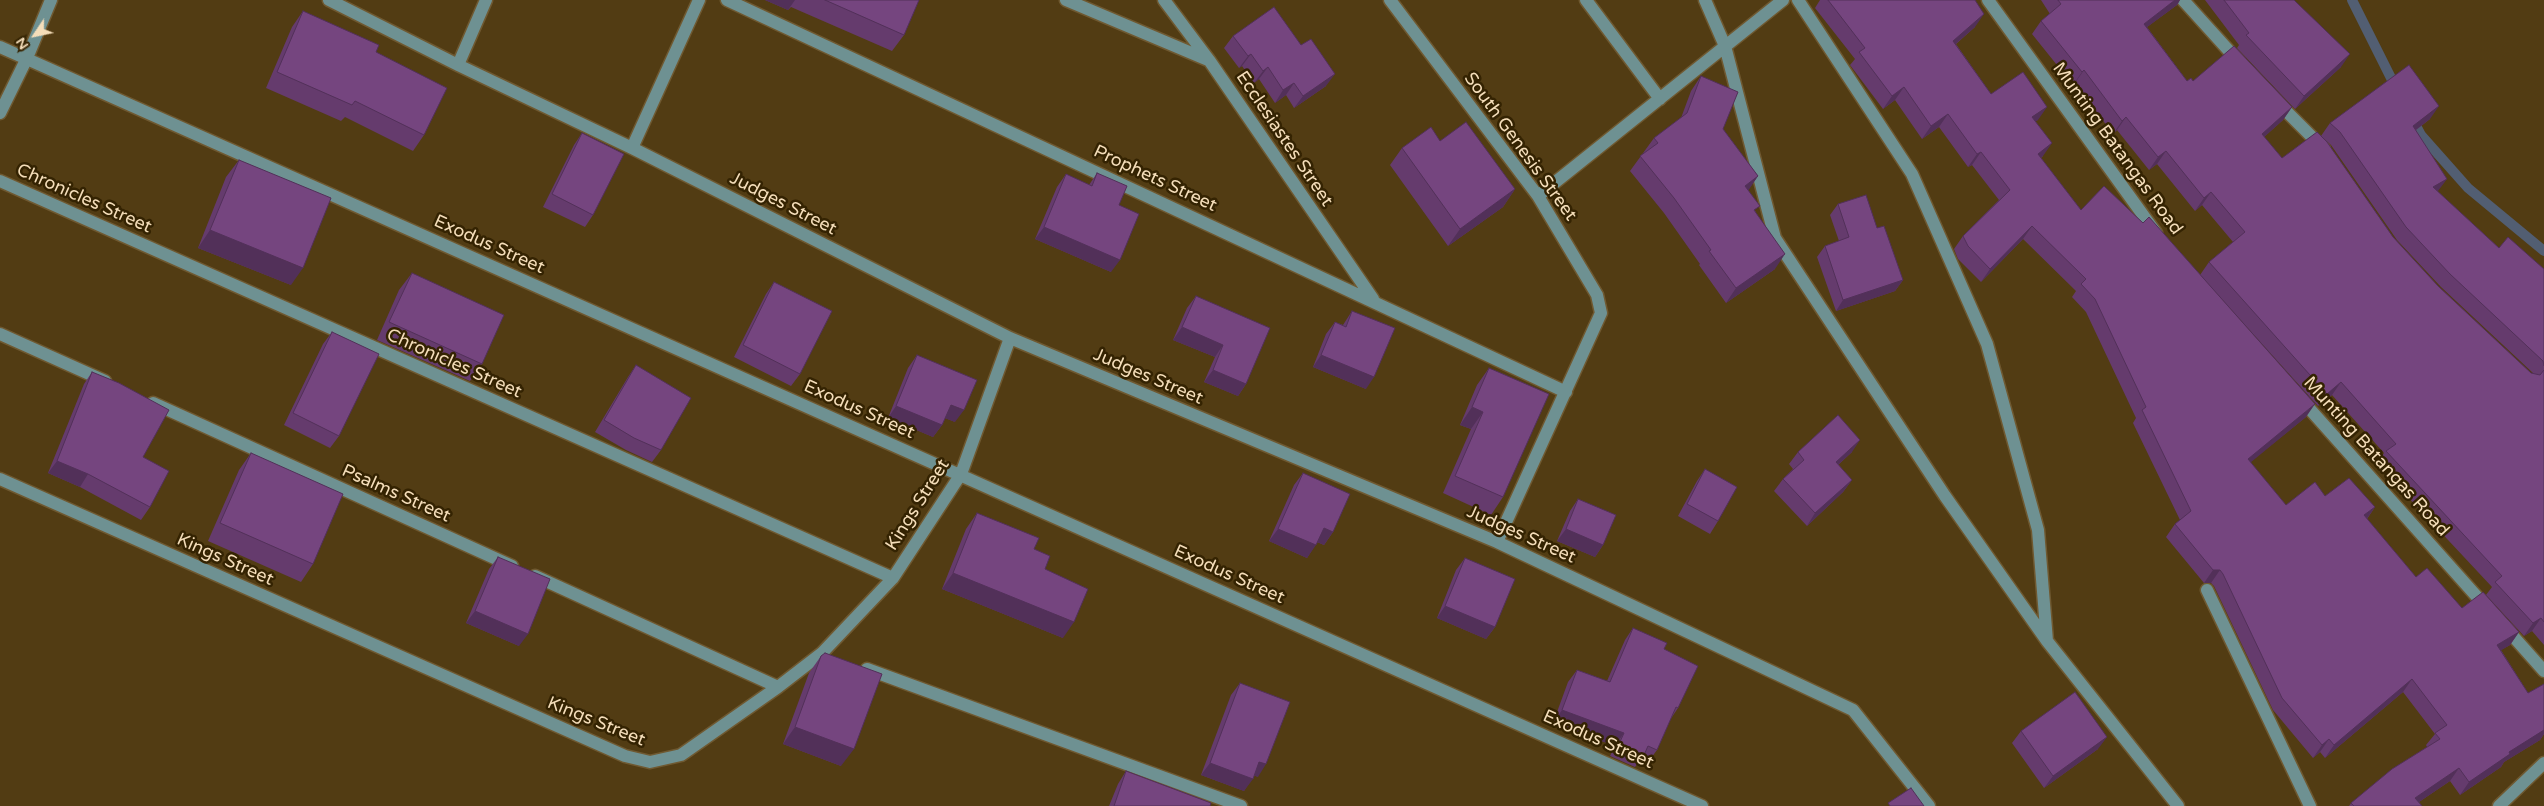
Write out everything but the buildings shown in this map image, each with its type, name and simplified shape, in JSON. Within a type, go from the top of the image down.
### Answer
[{"type":"street","points":[[0,113],[27,58],[51,0]]},
{"type":"street","name":"Judges Street","points":[[329,0],[458,65],[632,148],[1010,338],[1497,542],[1853,710],[1929,806]]},
{"type":"street","points":[[458,65],[486,0]]},
{"type":"street","points":[[632,148],[699,0]]},
{"type":"street","name":"Prophets Street","points":[[727,0],[1373,300],[1566,392]]},
{"type":"street","points":[[1066,0],[1209,60]]},
{"type":"street","name":"Ecclesiastes Street","points":[[1164,0],[1209,60],[1373,300]]},
{"type":"street","name":"South Genesis Street","points":[[1390,0],[1538,196],[1597,295],[1601,314],[1497,542]]},
{"type":"street","points":[[1586,0],[1660,99]]},
{"type":"street","points":[[1706,0],[1725,46],[1775,238],[1945,496],[2047,641],[2178,806]]},
{"type":"street","points":[[1538,196],[1783,0]]},
{"type":"street","points":[[1798,0],[1912,174],[1986,344],[2038,530],[2047,641]]},
{"type":"street","name":"Munting Batangas Road","points":[[1988,0],[2164,244]]},
{"type":"street","points":[[2183,0],[2247,71]]},
{"type":"street","name":"Exodus Street","points":[[0,47],[1702,806]]},
{"type":"street","points":[[2266,91],[2330,158]]},
{"type":"street","name":"Chronicles Street","points":[[0,181],[893,578]]},
{"type":"street","points":[[0,334],[118,387]]},
{"type":"street","name":"Kings Street","points":[[0,479],[625,756],[650,762],[681,755],[827,655],[893,578],[961,474],[1010,338]]},
{"type":"street","name":"Munting Batangas Road","points":[[2288,384],[2544,671]]},
{"type":"street","name":"Psalms Street","points":[[145,399],[778,687]]},
{"type":"street","points":[[2207,590],[2310,806]]},
{"type":"street","points":[[850,663],[1242,806]]},
{"type":"street","points":[[2499,806],[2544,763]]},
{"type":"waterway","points":[[2352,0],[2397,90]]},
{"type":"waterway","points":[[2412,118],[2421,135],[2468,188],[2544,251]]}]
